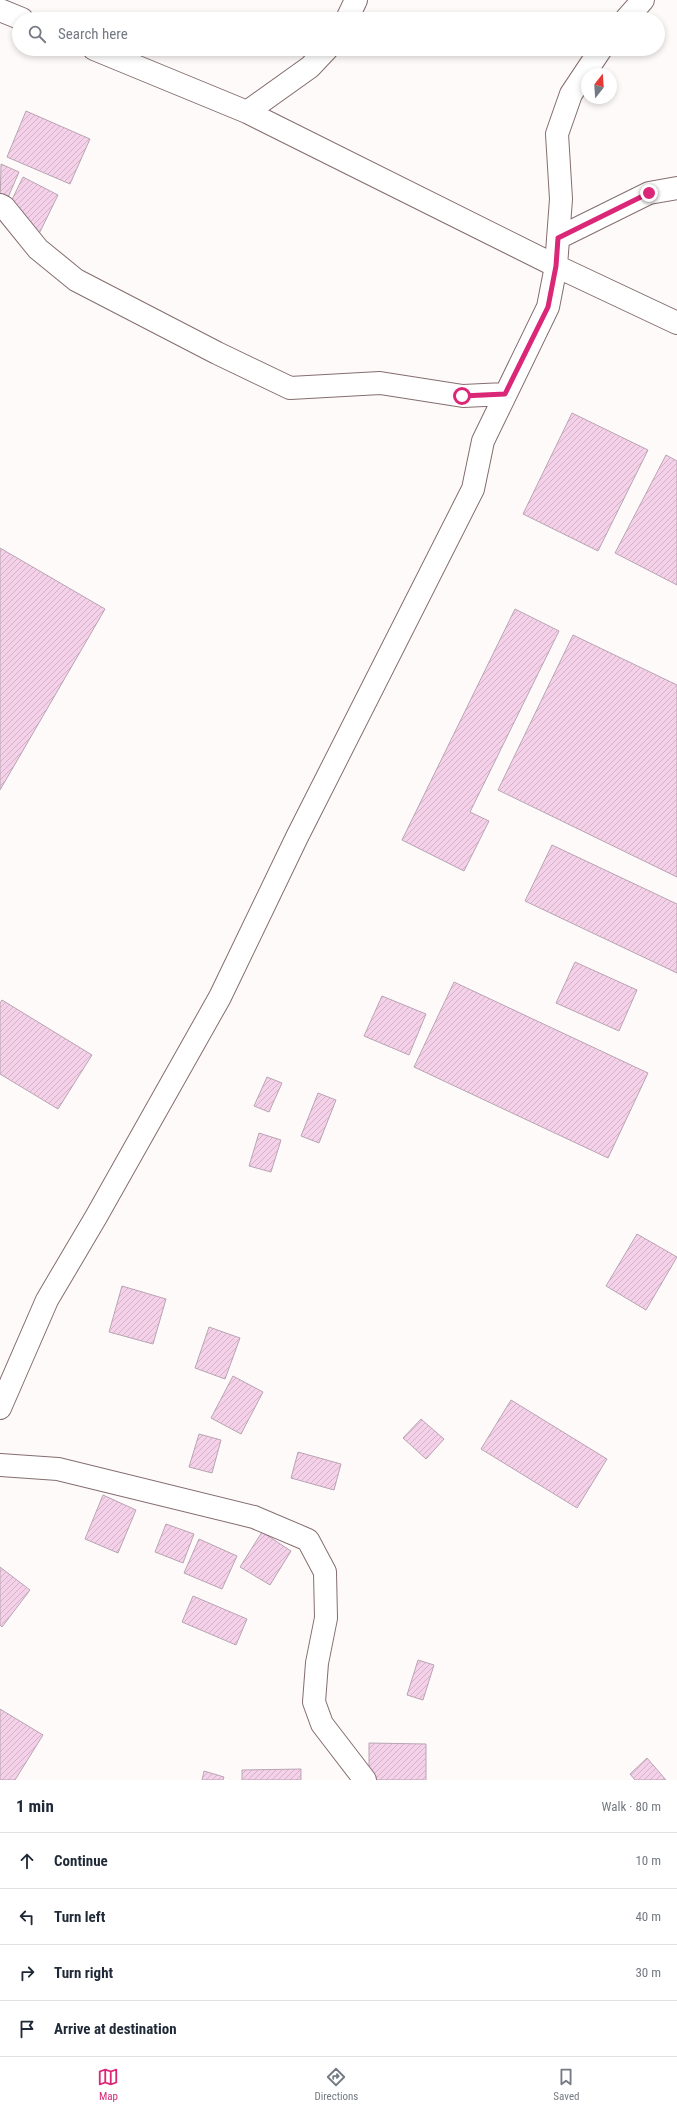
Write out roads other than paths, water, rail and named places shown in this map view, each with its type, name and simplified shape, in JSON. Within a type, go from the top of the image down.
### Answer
[{"type":"street","points":[[351,12],[356,0]]},
{"type":"street","points":[[632,12],[643,0]]},
{"type":"street","points":[[0,10],[12,15]]},
{"type":"street","points":[[111,56],[247,112],[556,266],[677,323]]},
{"type":"street","points":[[247,112],[310,67],[320,56]]},
{"type":"street","points":[[0,1408],[46,1300],[96,1217],[220,997],[297,837],[473,489],[483,441],[548,307],[556,266],[561,199],[557,134],[571,94],[596,56]]},
{"type":"street","points":[[558,238],[649,193],[677,188]]},
{"type":"street","points":[[0,205],[4,207],[38,249],[76,280],[217,353],[290,388],[380,383],[462,396],[505,394]]},
{"type":"street","points":[[0,1465],[58,1469],[254,1517],[308,1540],[324,1572],[325,1588],[326,1618],[317,1663],[314,1702],[322,1724],[365,1780]]}]
